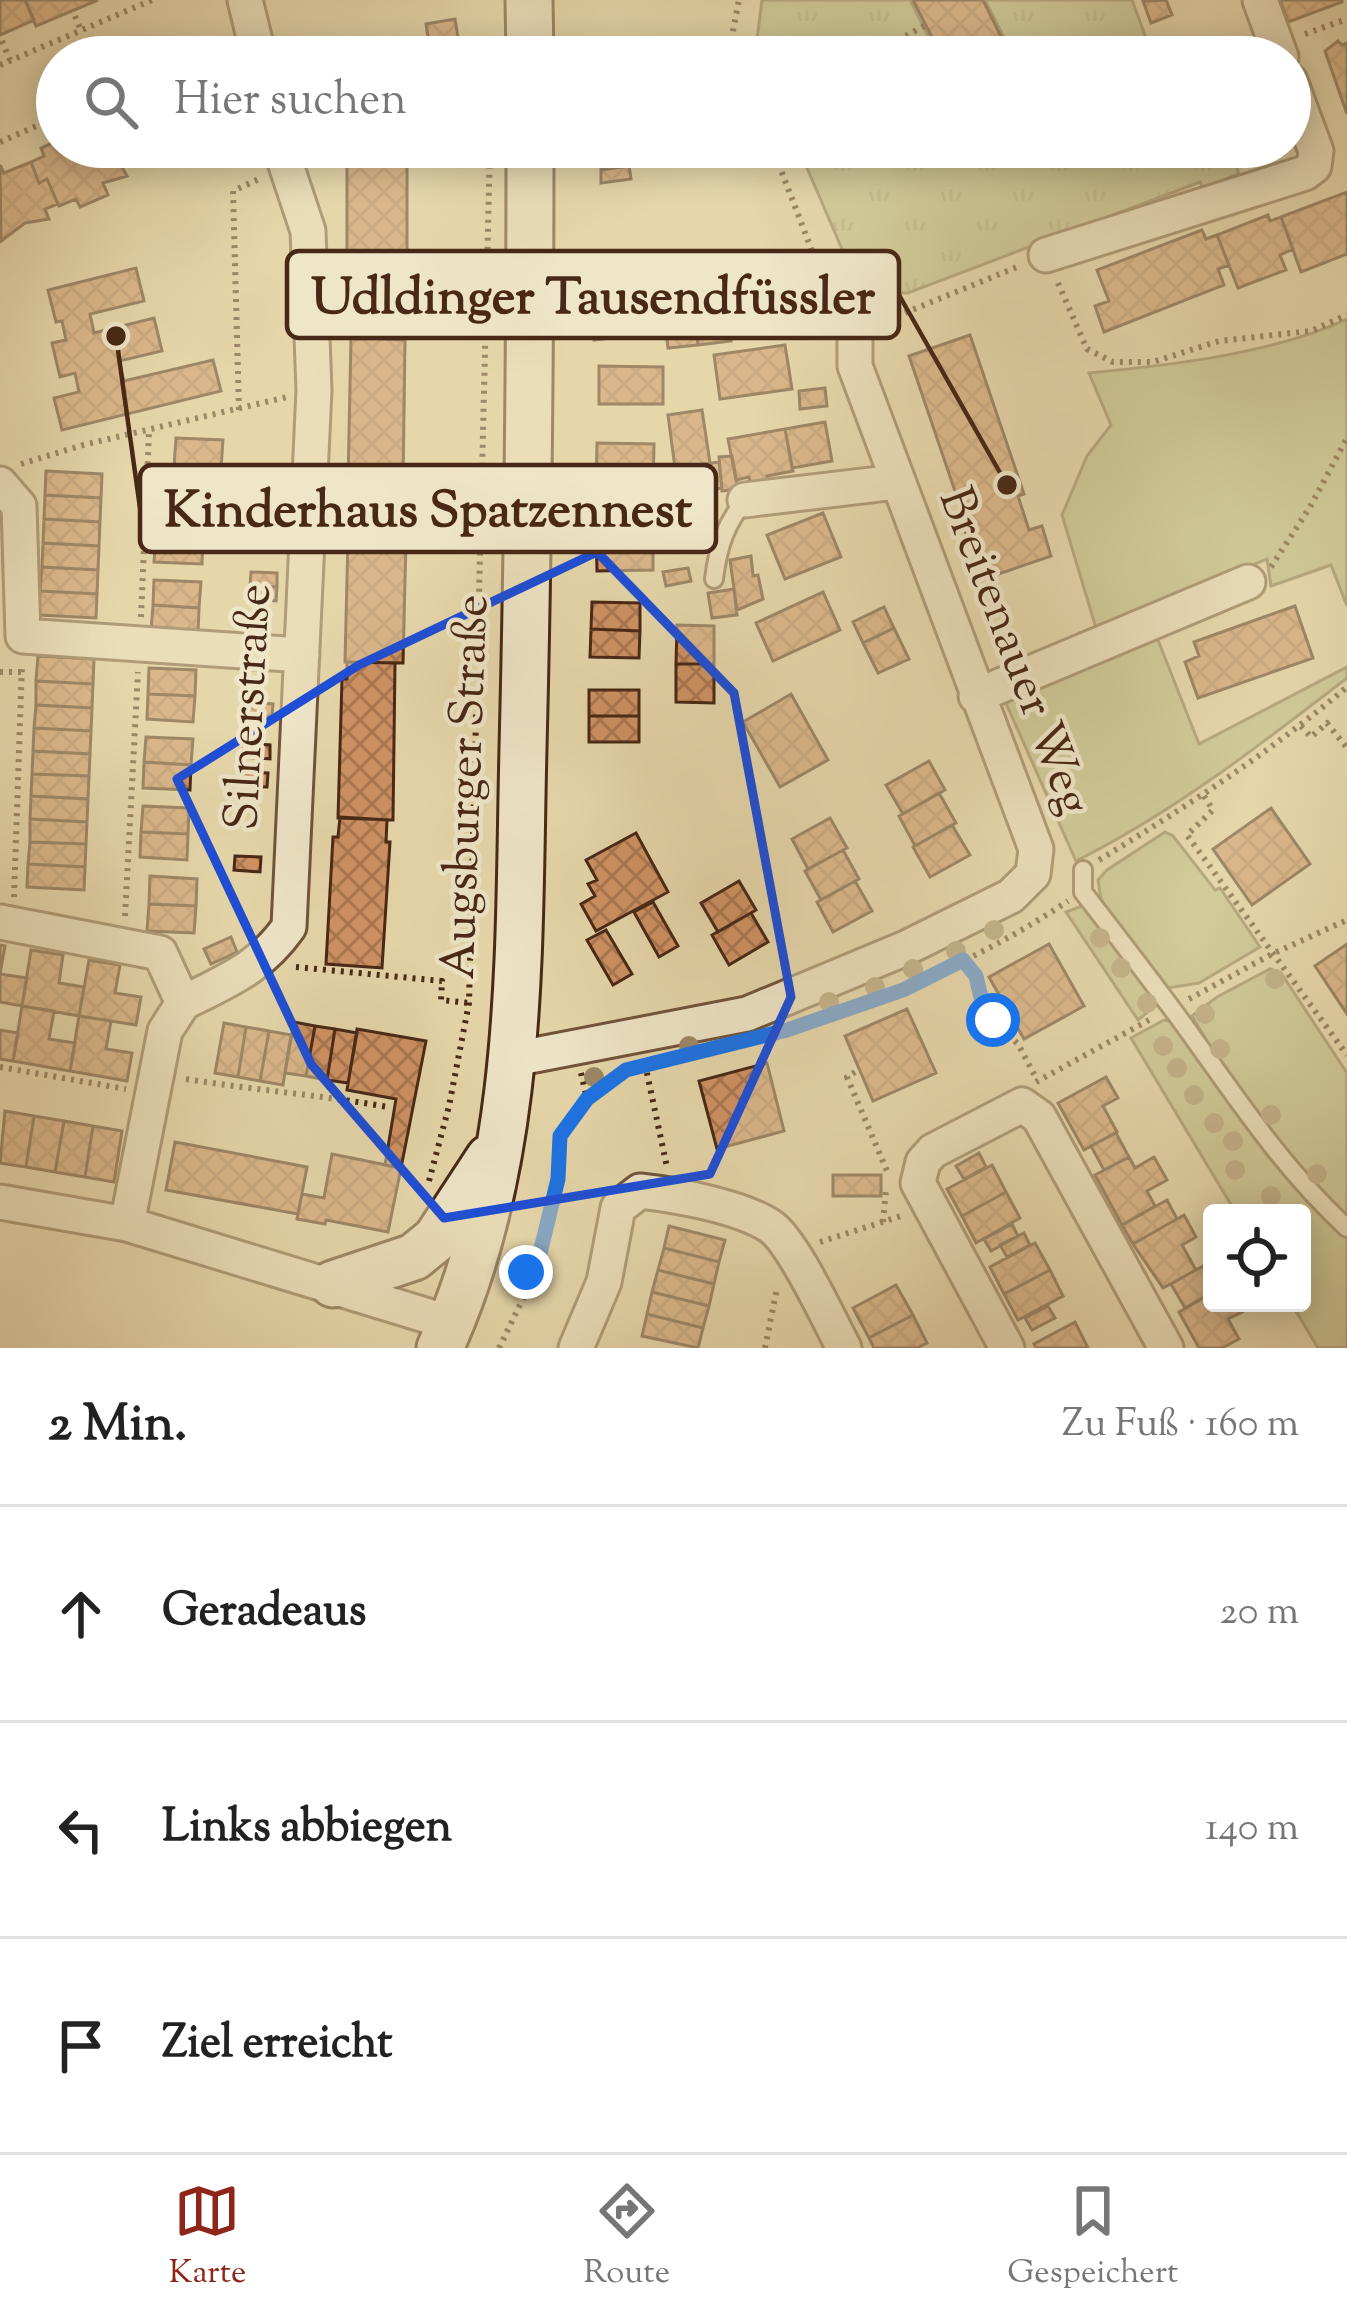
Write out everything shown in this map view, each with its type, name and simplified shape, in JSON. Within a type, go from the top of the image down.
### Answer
[{"type":"main road","points":[[529,0],[530,36]]},
{"type":"main road","name":"Augsburger Straße","points":[[446,1335],[482,1232],[514,1059],[531,404],[530,168]]},
{"type":"main road","points":[[333,1284],[414,1257],[436,1239],[502,1142]]},
{"type":"street","points":[[245,0],[254,36]]},
{"type":"street","points":[[1260,0],[1273,36]]},
{"type":"street","points":[[1046,255],[1305,173],[1314,166],[1311,138]]},
{"type":"street","name":"Silnerstraße","points":[[183,1003],[252,968],[269,955],[289,927],[314,390],[285,168]]},
{"type":"street","name":"Breitenauer Weg","points":[[514,1059],[747,1014],[906,948],[1012,896],[1034,874],[1036,849],[855,366],[855,333]]},
{"type":"street","points":[[10,474],[19,506],[23,636],[302,655]]},
{"type":"street","name":"Breitenauer Weg","points":[[745,500],[896,482]]},
{"type":"street","points":[[976,696],[1248,582]]},
{"type":"street","points":[[7,923],[160,953],[183,1003],[165,1031],[127,1224]]},
{"type":"street","points":[[1007,1348],[918,1183],[923,1162],[933,1151],[1022,1105],[1039,1117],[1166,1348]]},
{"type":"street","points":[[576,1348],[604,1282],[618,1208],[640,1191],[673,1194],[772,1226],[844,1348]]},
{"type":"street","points":[[0,1202],[127,1224],[333,1284],[446,1335]]},
{"type":"lane","points":[[715,580],[726,526],[745,500]]},
{"type":"lane","points":[[1083,870],[1083,892],[1254,1125],[1306,1190],[1347,1228]]},
{"type":"path","points":[[69,36],[152,0]]},
{"type":"path","points":[[732,36],[739,0]]},
{"type":"path","points":[[75,16],[81,31]]},
{"type":"path","points":[[1311,36],[1347,20]]},
{"type":"path","points":[[905,36],[926,25]]},
{"type":"path","points":[[2,41],[10,61]]},
{"type":"path","points":[[0,65],[36,50]]},
{"type":"path","points":[[0,142],[36,126]]},
{"type":"path","points":[[238,410],[233,190],[267,168]]},
{"type":"path","points":[[427,1188],[469,1003],[489,168]]},
{"type":"path","points":[[780,168],[831,300],[855,333],[1046,255],[1087,349],[1113,362],[1153,362],[1220,341],[1311,332],[1347,315]]},
{"type":"path","points":[[10,474],[83,445],[314,390]]},
{"type":"path","points":[[124,944],[148,432]]},
{"type":"path","points":[[1248,582],[1275,564],[1347,438]]},
{"type":"path","points":[[7,923],[23,636]]},
{"type":"path","points":[[0,671],[22,672]]},
{"type":"path","points":[[1083,870],[1204,796],[1347,687]]},
{"type":"path","points":[[1301,726],[1311,737],[1328,723],[1347,748]]},
{"type":"path","points":[[1204,796],[1213,810],[1187,836],[1347,1055]]},
{"type":"path","points":[[843,1010],[903,990],[1040,921],[1083,892]]},
{"type":"path","points":[[963,960],[976,976],[982,1002],[993,1020],[1018,1044],[1037,1080]]},
{"type":"path","points":[[252,968],[310,966],[442,981],[441,1000],[469,1003]]},
{"type":"path","points":[[500,1348],[531,1273],[558,1179],[560,1136],[587,1099],[626,1070],[666,1060]]},
{"type":"path","points":[[644,1064],[673,1194]]},
{"type":"path","points":[[0,1067],[156,1084],[295,1090],[388,1107]]},
{"type":"path","points":[[855,1072],[847,1077],[867,1130],[887,1165],[883,1222]]},
{"type":"path","points":[[765,1348],[780,1270],[810,1245],[931,1207]]},
{"type":"highlighted area","points":[[597,552],[734,693],[791,997],[710,1174],[444,1218],[311,1064],[177,779],[359,665]]},
{"type":"green space","points":[[762,0],[910,0],[928,36],[757,36]]},
{"type":"green space","points":[[985,0],[1132,0],[1145,36],[1003,36]]},
{"type":"green space","points":[[807,168],[1237,168],[1239,174],[1203,188],[1200,182],[908,293],[861,293]]},
{"type":"green space","points":[[1347,319],[1347,606],[1331,565],[1271,586],[1267,559],[1096,628],[1062,515],[1087,456],[1111,425],[1089,373],[1254,349]]},
{"type":"green space","points":[[1156,635],[1199,744],[1347,667],[1347,678],[1182,799],[1076,861],[1005,701]]},
{"type":"green space","points":[[1165,832],[1215,890],[1220,888],[1260,947],[1199,983],[1168,988],[1101,900],[1098,880]]},
{"type":"green space","points":[[1082,906],[1091,911],[1155,997],[1156,1005],[1138,1020],[1066,912]]},
{"type":"green space","points":[[1270,969],[1281,973],[1347,1073],[1347,1218],[1263,1122],[1192,1016]]},
{"type":"green space","points":[[1164,1020],[1174,1022],[1347,1228],[1347,1348],[1318,1348],[1296,1312],[1311,1312],[1311,1204],[1231,1204],[1131,1038]]},
{"type":"building","points":[[0,0],[25,0],[34,20],[0,35]]},
{"type":"building","points":[[25,0],[98,0],[36,26]]},
{"type":"building","points":[[913,0],[983,0],[1001,36],[931,36]]},
{"type":"building","points":[[1166,0],[1172,15],[1151,23],[1143,1]]},
{"type":"building","points":[[1280,0],[1342,0],[1342,2],[1288,22]]},
{"type":"building","points":[[455,19],[458,36],[428,36],[426,24]]},
{"type":"building","points":[[1338,41],[1347,43],[1347,114],[1325,51]]},
{"type":"building","points":[[36,160],[36,168],[123,168],[127,176],[103,183],[108,195],[80,207],[76,199],[59,206],[47,179],[39,183],[31,162]]},
{"type":"building","points":[[31,162],[39,183],[47,179],[58,204],[45,209],[49,219],[25,223],[1,241],[0,165],[4,173]]},
{"type":"building","points":[[347,168],[407,168],[407,326],[398,325],[398,339],[355,339],[355,327],[347,327]]},
{"type":"building","points":[[629,168],[631,179],[601,183],[601,170]]},
{"type":"building","points":[[1347,192],[1347,254],[1301,272],[1281,217]]},
{"type":"building","points":[[1268,215],[1270,221],[1281,217],[1293,249],[1280,255],[1286,270],[1238,288],[1217,235]]},
{"type":"building","points":[[1202,230],[1206,239],[1217,235],[1229,265],[1218,269],[1224,285],[1104,332],[1095,306],[1109,301],[1097,270]]},
{"type":"building","points":[[136,268],[144,301],[90,314],[94,333],[154,318],[162,351],[119,361],[124,381],[213,360],[221,391],[62,430],[54,398],[79,392],[75,373],[60,377],[52,343],[66,340],[48,290]]},
{"type":"building","points":[[650,294],[655,333],[594,340],[589,302]]},
{"type":"building","points":[[695,321],[698,345],[668,348],[665,324]]},
{"type":"building","points":[[713,325],[713,331],[729,330],[731,341],[698,345],[696,326]]},
{"type":"building","points":[[970,335],[1024,494],[1018,496],[1029,530],[1042,526],[1051,556],[981,580],[963,525],[973,522],[966,501],[959,503],[909,356]]},
{"type":"building","points":[[351,338],[405,340],[403,484],[399,484],[398,498],[355,496],[355,483],[348,483]]},
{"type":"building","points":[[785,345],[792,389],[720,399],[714,355]]},
{"type":"building","points":[[599,366],[663,367],[663,404],[599,404]]},
{"type":"building","points":[[825,388],[827,406],[800,409],[799,391]]},
{"type":"building","points":[[702,410],[710,463],[675,468],[668,415]]},
{"type":"building","points":[[825,422],[832,461],[792,468],[785,429]]},
{"type":"building","points":[[785,429],[793,471],[767,476],[769,482],[751,486],[749,477],[736,480],[728,439]]},
{"type":"building","points":[[176,438],[223,440],[221,469],[174,467]]},
{"type":"building","points":[[597,443],[654,444],[653,492],[596,491]]},
{"type":"building","points":[[732,456],[738,489],[722,491],[719,457]]},
{"type":"building","points":[[719,462],[722,488],[708,490],[705,464]]},
{"type":"building","points":[[46,471],[102,474],[101,498],[45,495]]},
{"type":"building","points":[[45,495],[101,498],[100,522],[44,519]]},
{"type":"building","points":[[349,496],[407,498],[403,663],[345,662]]},
{"type":"building","points":[[823,513],[841,557],[785,579],[767,535]]},
{"type":"building","points":[[44,519],[100,522],[99,546],[43,543]]},
{"type":"building","points":[[653,533],[653,570],[597,571],[596,534]]},
{"type":"building","points":[[156,536],[203,539],[202,564],[154,562]]},
{"type":"building","points":[[43,543],[99,546],[98,570],[42,567]]},
{"type":"building","points":[[751,556],[763,599],[737,610],[730,560]]},
{"type":"building","points":[[42,567],[98,570],[97,594],[40,591]]},
{"type":"building","points":[[688,568],[691,581],[666,586],[663,572]]},
{"type":"building","points":[[251,572],[277,573],[277,587],[250,586]]},
{"type":"building","points":[[154,580],[201,582],[199,608],[153,605]]},
{"type":"building","points":[[250,586],[277,587],[276,601],[250,599]]},
{"type":"building","points":[[734,589],[737,615],[712,618],[708,593]]},
{"type":"building","points":[[40,591],[97,594],[96,618],[39,615]]},
{"type":"building","points":[[823,592],[840,630],[773,661],[756,623]]},
{"type":"building","points":[[592,602],[640,603],[640,631],[591,629]]},
{"type":"building","points":[[153,605],[199,608],[198,633],[151,631]]},
{"type":"building","points":[[1295,606],[1313,658],[1198,698],[1185,662],[1199,656],[1194,642]]},
{"type":"building","points":[[884,607],[894,628],[863,643],[853,622]]},
{"type":"building","points":[[677,625],[714,626],[714,664],[676,664]]},
{"type":"building","points":[[894,628],[909,659],[878,673],[863,643]]},
{"type":"building","points":[[591,629],[640,631],[639,658],[590,657]]},
{"type":"building","points":[[38,656],[94,659],[93,684],[36,681]]},
{"type":"building","points":[[347,662],[395,663],[393,820],[338,818],[342,679],[347,679]]},
{"type":"building","points":[[676,664],[714,664],[714,703],[676,702]]},
{"type":"building","points":[[149,668],[196,670],[195,696],[148,694]]},
{"type":"building","points":[[36,681],[93,684],[92,708],[36,705]]},
{"type":"building","points":[[589,690],[639,690],[639,716],[589,716]]},
{"type":"building","points":[[148,694],[195,696],[193,722],[147,719]]},
{"type":"building","points":[[791,694],[828,760],[780,787],[743,722]]},
{"type":"building","points":[[247,702],[273,704],[272,717],[246,716]]},
{"type":"building","points":[[36,705],[92,708],[91,731],[34,728]]},
{"type":"building","points":[[589,716],[639,716],[639,742],[589,742]]},
{"type":"building","points":[[34,728],[91,731],[90,754],[33,751]]},
{"type":"building","points":[[146,737],[193,739],[191,765],[144,762]]},
{"type":"building","points":[[244,743],[270,745],[270,759],[243,757]]},
{"type":"building","points":[[33,751],[90,754],[89,776],[32,774]]},
{"type":"building","points":[[929,761],[945,790],[903,814],[886,785]]},
{"type":"building","points":[[144,762],[191,765],[190,790],[143,788]]},
{"type":"building","points":[[242,772],[268,773],[267,787],[241,786]]},
{"type":"building","points":[[32,774],[89,776],[88,799],[31,796]]},
{"type":"building","points":[[939,793],[956,823],[915,846],[899,816]]},
{"type":"building","points":[[31,796],[88,799],[87,822],[30,819]]},
{"type":"building","points":[[143,806],[189,808],[188,834],[141,832]]},
{"type":"building","points":[[1271,808],[1310,864],[1252,905],[1213,849]]},
{"type":"building","points":[[340,817],[387,820],[386,842],[390,842],[382,968],[326,964],[333,837],[338,837]]},
{"type":"building","points":[[830,818],[847,848],[808,869],[792,839]]},
{"type":"building","points":[[30,819],[87,822],[86,844],[30,842]]},
{"type":"building","points":[[952,825],[970,855],[930,877],[913,847]]},
{"type":"building","points":[[141,832],[188,834],[187,860],[140,857]]},
{"type":"building","points":[[636,833],[668,892],[596,931],[581,904],[595,896],[588,884],[597,880],[586,860]]},
{"type":"building","points":[[30,842],[86,844],[85,867],[28,864]]},
{"type":"building","points":[[843,850],[859,879],[821,900],[805,871]]},
{"type":"building","points":[[235,856],[261,857],[260,872],[234,870]]},
{"type":"building","points":[[28,864],[85,867],[84,890],[27,887]]},
{"type":"building","points":[[150,876],[197,879],[196,906],[149,904]]},
{"type":"building","points":[[739,881],[756,910],[718,932],[701,903]]},
{"type":"building","points":[[855,881],[872,911],[833,932],[817,902]]},
{"type":"building","points":[[653,902],[678,946],[659,957],[634,912]]},
{"type":"building","points":[[149,904],[196,906],[194,933],[147,931]]},
{"type":"building","points":[[751,913],[768,942],[729,965],[712,935]]},
{"type":"building","points":[[606,930],[632,974],[613,985],[587,940]]},
{"type":"building","points":[[231,937],[237,952],[211,964],[204,949]]},
{"type":"building","points":[[1049,944],[1084,1006],[1024,1039],[989,977]]},
{"type":"building","points":[[1347,944],[1347,1014],[1315,966]]},
{"type":"building","points":[[31,950],[63,955],[59,983],[84,987],[79,1016],[22,1006]]},
{"type":"building","points":[[89,960],[120,965],[115,993],[141,997],[136,1025],[79,1016]]},
{"type":"building","points":[[0,974],[27,978],[22,1006],[0,1002]]},
{"type":"building","points":[[22,1006],[54,1011],[49,1039],[75,1043],[70,1071],[13,1061]]},
{"type":"building","points":[[907,1009],[936,1073],[873,1101],[845,1036]]},
{"type":"building","points":[[79,1016],[111,1021],[106,1049],[132,1053],[127,1081],[70,1071]]},
{"type":"building","points":[[294,1022],[315,1026],[306,1076],[285,1073]]},
{"type":"building","points":[[224,1023],[246,1027],[238,1077],[215,1073]]},
{"type":"building","points":[[315,1026],[335,1029],[327,1080],[306,1076]]},
{"type":"building","points":[[246,1027],[269,1031],[260,1081],[238,1077]]},
{"type":"building","points":[[335,1029],[357,1033],[348,1083],[327,1080]]},
{"type":"building","points":[[357,1029],[426,1041],[401,1168],[385,1165],[396,1099],[347,1090]]},
{"type":"building","points":[[0,1030],[18,1033],[13,1061],[0,1059]]},
{"type":"building","points":[[269,1031],[291,1035],[283,1085],[260,1081]]},
{"type":"building","points":[[767,1063],[784,1131],[717,1149],[699,1081]]},
{"type":"building","points":[[1106,1077],[1118,1098],[1103,1106],[1117,1132],[1084,1150],[1058,1103]]},
{"type":"building","points":[[5,1111],[34,1116],[26,1167],[0,1163]]},
{"type":"building","points":[[34,1116],[64,1121],[55,1172],[26,1167]]},
{"type":"building","points":[[64,1121],[93,1126],[85,1177],[55,1172]]},
{"type":"building","points":[[93,1126],[122,1131],[114,1182],[85,1177]]},
{"type":"building","points":[[1116,1133],[1129,1157],[1104,1170],[1091,1146]]},
{"type":"building","points":[[175,1142],[307,1167],[298,1214],[166,1190]]},
{"type":"building","points":[[979,1153],[986,1167],[964,1179],[956,1166]]},
{"type":"building","points":[[332,1154],[401,1168],[388,1232],[297,1219],[302,1194],[324,1198]]},
{"type":"building","points":[[1129,1157],[1135,1168],[1154,1157],[1167,1180],[1147,1191],[1155,1206],[1122,1225],[1095,1175]]},
{"type":"building","points":[[992,1165],[1006,1192],[962,1216],[947,1189]]},
{"type":"building","points":[[833,1175],[881,1175],[881,1196],[833,1196]]},
{"type":"building","points":[[1006,1192],[1020,1218],[976,1243],[962,1216]]},
{"type":"building","points":[[1167,1200],[1177,1219],[1133,1244],[1122,1225]]},
{"type":"building","points":[[1184,1215],[1196,1237],[1182,1245],[1196,1270],[1163,1288],[1133,1244]]},
{"type":"building","points":[[1012,1224],[1018,1236],[991,1251],[984,1239]]},
{"type":"building","points":[[669,1226],[725,1240],[719,1262],[664,1248]]},
{"type":"building","points":[[1024,1233],[1030,1245],[1007,1257],[1000,1245]]},
{"type":"building","points":[[1035,1243],[1050,1270],[1004,1294],[990,1267]]},
{"type":"building","points":[[664,1248],[719,1262],[714,1284],[658,1270]]},
{"type":"building","points":[[1203,1266],[1203,1298],[1185,1308],[1171,1284]]},
{"type":"building","points":[[658,1270],[714,1284],[709,1306],[652,1292]]},
{"type":"building","points":[[1050,1270],[1063,1296],[1018,1320],[1004,1294]]},
{"type":"building","points":[[896,1285],[913,1315],[869,1338],[853,1308]]},
{"type":"building","points":[[652,1292],[709,1306],[703,1328],[647,1314]]},
{"type":"building","points":[[1203,1298],[1203,1312],[1242,1312],[1228,1319],[1239,1339],[1222,1348],[1199,1348],[1179,1312]]},
{"type":"building","points":[[1048,1306],[1055,1318],[1032,1330],[1025,1318]]},
{"type":"building","points":[[647,1314],[703,1328],[698,1348],[642,1336]]},
{"type":"building","points":[[913,1315],[927,1343],[917,1348],[874,1348],[869,1338]]},
{"type":"building","points":[[1075,1322],[1088,1348],[1036,1348],[1034,1344]]},
{"type":"place","name":"Kinderhaus Spatzennest","points":[[116,336]]},
{"type":"place","name":"Udldinger Tausendfüssler","points":[[1007,485]]},
{"type":"route","points":[[526,1272],[535,1274],[544,1239],[558,1179],[560,1136],[587,1099],[626,1070],[787,1030],[903,990],[963,960],[976,976],[982,1002],[993,1020]]}]
